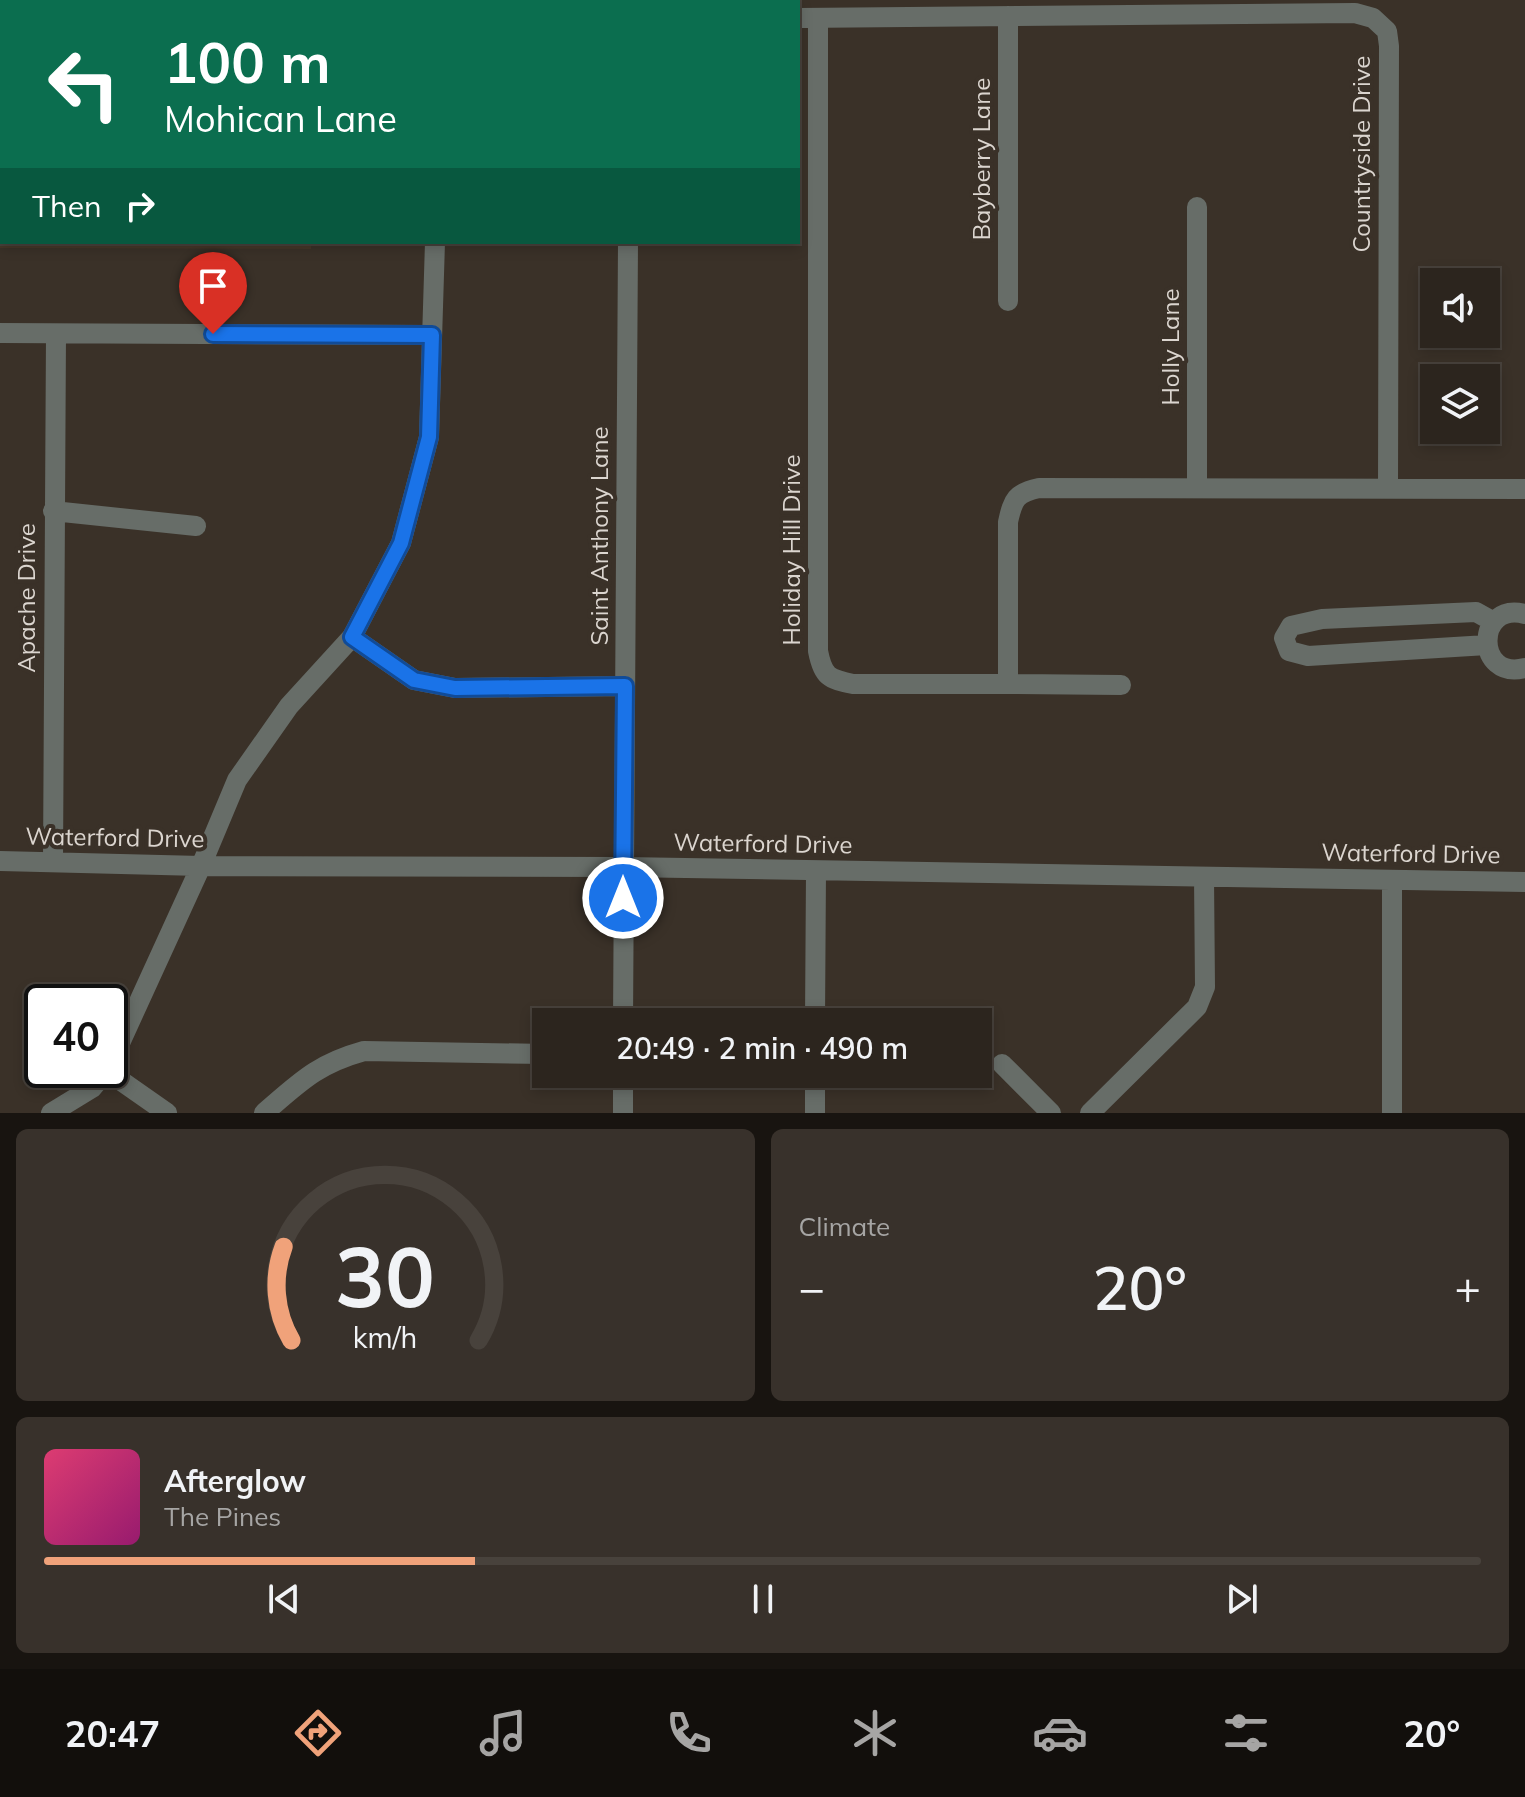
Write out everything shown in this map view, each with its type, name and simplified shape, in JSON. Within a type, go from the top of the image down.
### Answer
[{"type":"street","name":"Countryside Drive","points":[[808,18],[1355,13],[1373,18],[1387,31],[1388,488]]},
{"type":"street","name":"Bayberry Lane","points":[[1008,16],[1008,301]]},
{"type":"street","name":"Holiday Hill Drive","points":[[808,18],[818,651],[821,668],[832,680],[853,684],[1008,684]]},
{"type":"street","name":"Holly Lane","points":[[1197,207],[1197,487]]},
{"type":"street","points":[[128,1026],[237,780],[289,706],[352,637],[401,543],[429,437],[435,244]]},
{"type":"street","name":"Saint Anthony Lane","points":[[623,1008],[628,244]]},
{"type":"street","points":[[0,333],[432,335]]},
{"type":"street","name":"Apache Drive","points":[[53,862],[56,334]]},
{"type":"street","points":[[1121,685],[1008,684],[1008,522],[1012,503],[1023,491],[1039,488],[1197,487],[1525,489]]},
{"type":"street","points":[[53,511],[196,526]]},
{"type":"street","points":[[1487,645],[1308,656],[1289,651],[1284,638],[1291,626],[1322,619],[1476,612],[1494,622]]},
{"type":"street","points":[[1525,614],[1508,613],[1494,622],[1488,632],[1487,645],[1493,659],[1500,665],[1509,669],[1525,668]]},
{"type":"street","points":[[352,637],[414,680],[431,685],[455,688],[625,686]]},
{"type":"street","name":"Waterford Drive","points":[[0,861],[201,866],[623,867],[1525,882]]},
{"type":"street","points":[[815,1008],[816,871]]},
{"type":"street","points":[[1090,1113],[1197,1007],[1205,987],[1204,877]]},
{"type":"street","points":[[1392,880],[1392,1113]]},
{"type":"street","points":[[264,1113],[311,1072],[335,1059],[364,1051],[532,1054]]},
{"type":"street","points":[[1002,1064],[1051,1113]]},
{"type":"street","points":[[128,1085],[167,1113]]},
{"type":"street","points":[[51,1113],[92,1088]]},
{"type":"street","points":[[623,1088],[623,1113]]},
{"type":"street","points":[[815,1088],[815,1113]]},
{"type":"shaded area","points":[[0,244],[311,244],[311,249],[0,248]]},
{"type":"route","points":[[213,334],[432,335],[429,437],[401,543],[352,637],[414,680],[431,685],[455,688],[625,686],[623,898]]}]
